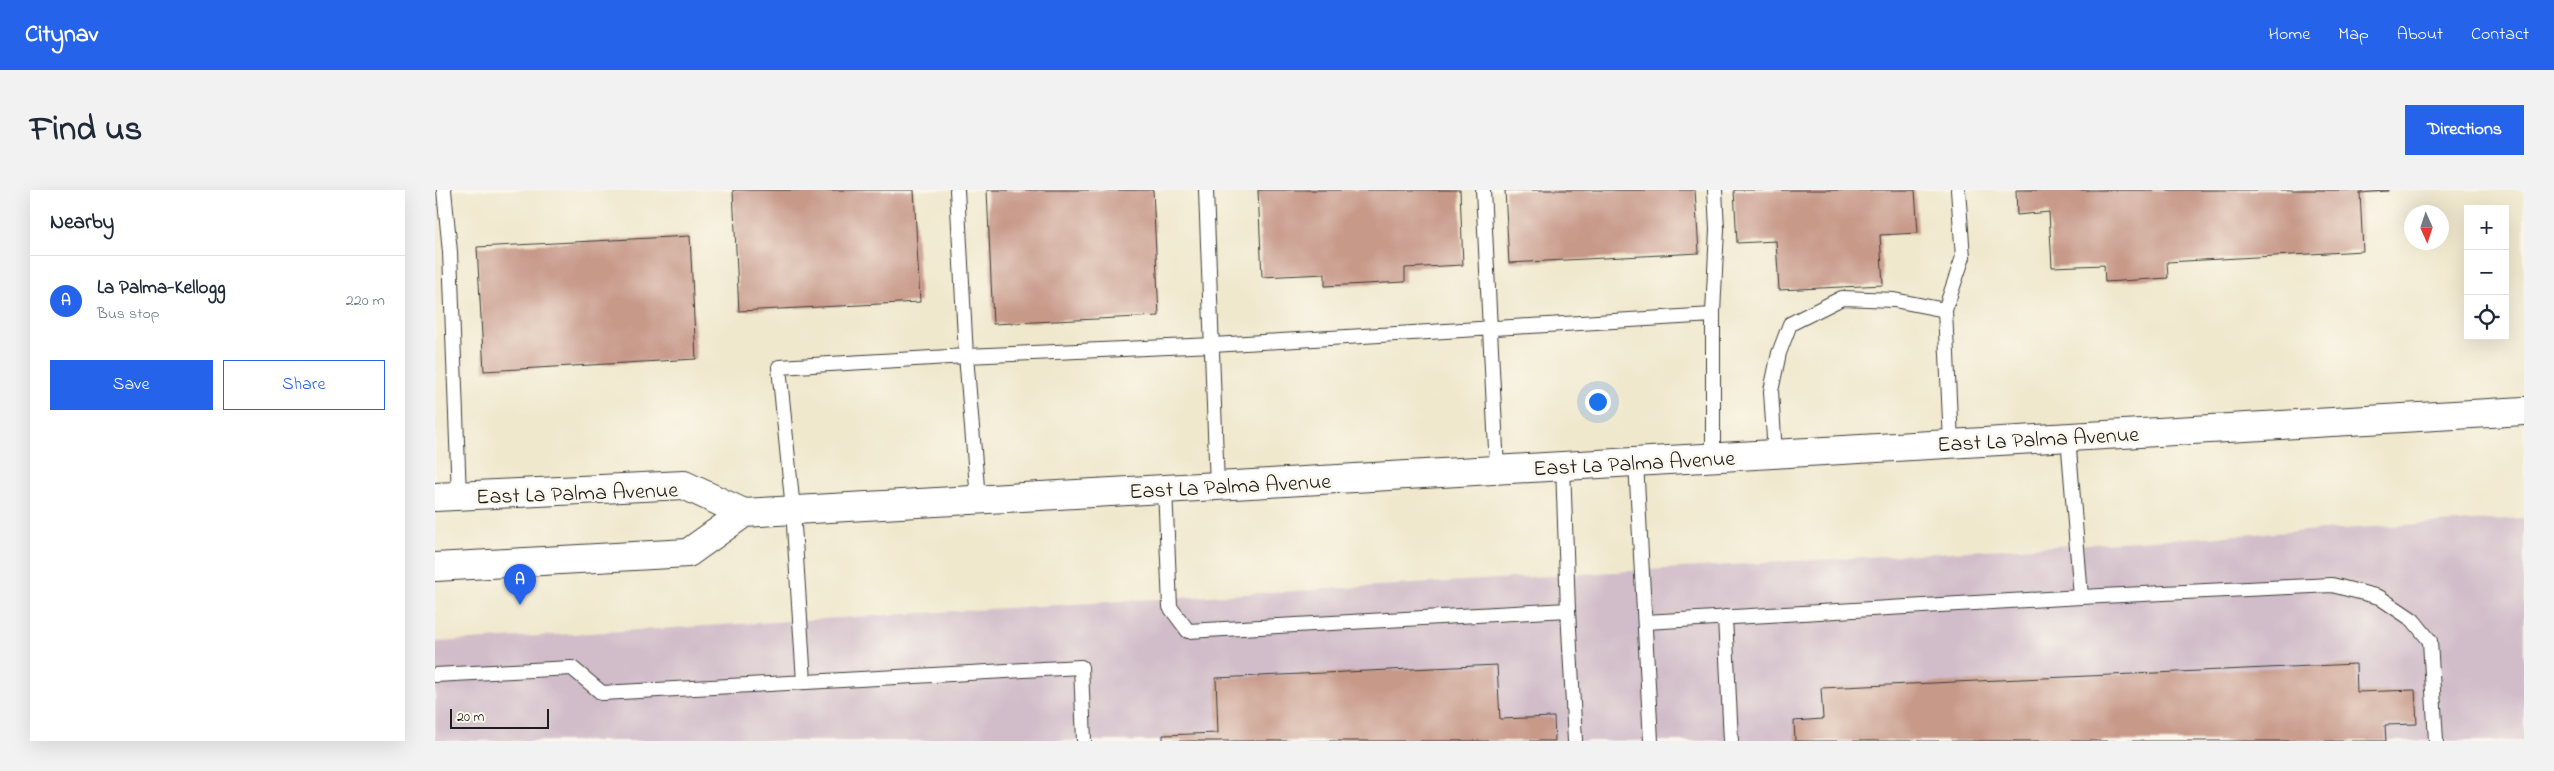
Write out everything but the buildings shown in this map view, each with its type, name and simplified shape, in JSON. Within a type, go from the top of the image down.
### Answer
[{"type":"main road","name":"East La Palma Avenue","points":[[447,497],[683,484],[744,513],[2524,411]]},
{"type":"main road","points":[[435,567],[688,553],[744,513]]},
{"type":"lane","points":[[444,190],[450,252],[447,497]]},
{"type":"lane","points":[[957,190],[966,356],[978,499]]},
{"type":"lane","points":[[1206,190],[1217,486]]},
{"type":"lane","points":[[1483,190],[1497,470]]},
{"type":"lane","points":[[1713,457],[1713,315],[1717,229],[1715,190]]},
{"type":"lane","points":[[1951,444],[1945,310],[1963,257],[1957,190]]},
{"type":"lane","points":[[1775,454],[1771,391],[1779,353],[1789,324],[1842,298],[1895,300],[1945,310]]},
{"type":"lane","points":[[804,682],[793,510],[779,367],[966,356],[1213,345],[1713,315]]},
{"type":"lane","points":[[2067,437],[2081,598]]},
{"type":"lane","points":[[1636,462],[1651,741]]},
{"type":"lane","points":[[1563,466],[1575,741]]},
{"type":"lane","points":[[1165,488],[1170,607],[1187,630],[1568,610]]},
{"type":"lane","points":[[1645,622],[2332,585],[2379,597],[2413,620],[2430,642],[2436,741]]},
{"type":"lane","points":[[1725,617],[1731,741]]},
{"type":"lane","points":[[435,676],[572,668],[602,693],[1081,667],[1084,741]]},
{"type":"shaded area","points":[[2524,518],[2524,741],[435,741],[435,642]]},
{"type":"place","name":"La Palma-Kellogg","points":[[520,605]]}]
